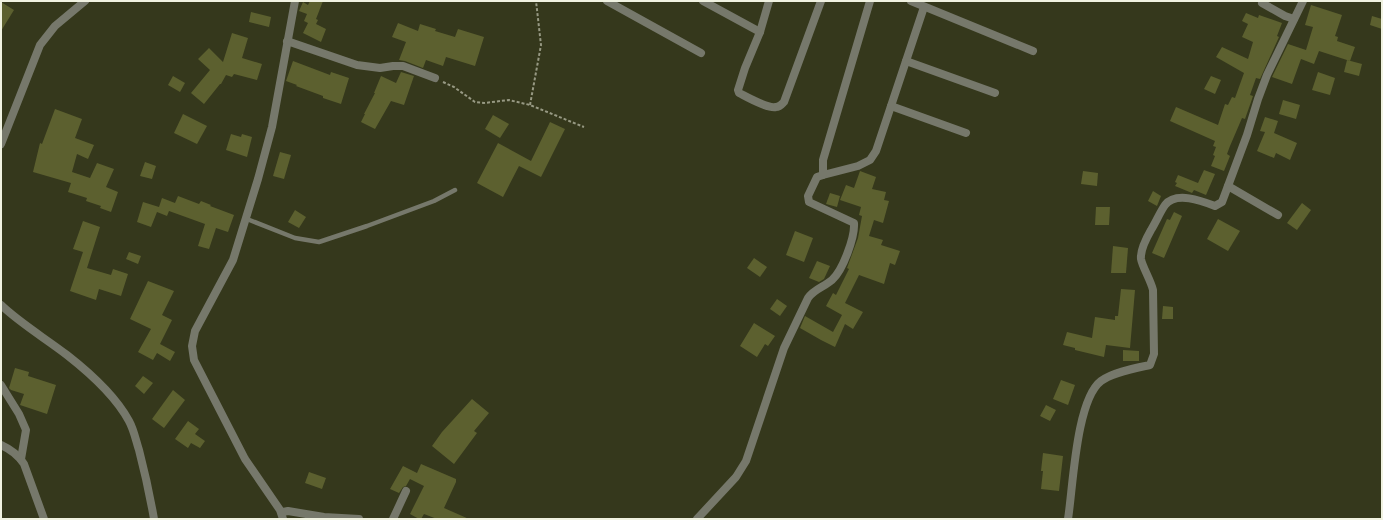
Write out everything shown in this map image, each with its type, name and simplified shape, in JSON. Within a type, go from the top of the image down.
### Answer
[{"type":"street","points":[[1,144],[40,45],[55,26],[85,1]]},
{"type":"street","points":[[283,517],[276,503],[245,459],[236,443],[194,360],[192,353],[195,331],[233,260],[247,219],[272,127],[295,1]]},
{"type":"street","points":[[607,1],[701,53]]},
{"type":"street","points":[[703,1],[760,32]]},
{"type":"street","points":[[769,1],[760,32],[745,68],[738,90],[739,93],[745,97],[775,108],[781,106],[784,102],[821,1]]},
{"type":"street","points":[[823,175],[823,160],[870,1]]},
{"type":"street","points":[[911,1],[922,4],[1033,51]]},
{"type":"street","points":[[1068,519],[1080,428],[1090,396],[1099,382],[1103,379],[1108,376],[1150,364],[1154,354],[1153,290],[1141,260],[1142,251],[1149,233],[1166,204],[1177,199],[1194,198],[1215,206],[1222,202],[1247,135],[1258,99],[1303,1]]},
{"type":"street","points":[[1262,3],[1285,16],[1294,19]]},
{"type":"street","points":[[697,519],[736,477],[746,461],[784,348],[808,298],[811,293],[833,279],[850,248],[854,223],[809,202],[808,196],[817,177],[858,166],[870,160],[876,151],[906,61],[922,4]]},
{"type":"street","points":[[287,41],[357,65],[380,68],[403,66],[434,78]]},
{"type":"street","points":[[906,61],[995,93]]},
{"type":"street","points":[[891,106],[966,133]]},
{"type":"street","points":[[1228,186],[1278,214]]},
{"type":"street","points":[[1,305],[14,318],[67,355],[99,382],[114,399],[130,422],[137,442],[154,519]]},
{"type":"street","points":[[1,384],[19,414],[26,430],[22,459]]},
{"type":"street","points":[[1,445],[22,459],[29,474],[44,519]]},
{"type":"street","points":[[393,519],[406,490]]},
{"type":"street","points":[[283,517],[283,512],[288,512],[324,517],[359,519]]},
{"type":"lane","points":[[247,219],[295,238],[319,242],[434,201],[455,190]]},
{"type":"path","points":[[530,105],[541,45],[536,1]]},
{"type":"path","points":[[434,78],[454,87],[475,102],[484,103],[509,100],[530,105],[584,127]]},
{"type":"building","points":[[310,1],[323,1],[316,19],[318,20],[316,24],[326,29],[321,42],[303,33],[308,23],[304,21],[307,14],[299,11],[303,2],[308,5]]},
{"type":"building","points":[[1,2],[14,10],[1,31]]},
{"type":"building","points":[[1311,5],[1342,15],[1335,36],[1338,37],[1337,41],[1355,47],[1350,61],[1319,51],[1314,64],[1301,59],[1292,84],[1272,77],[1288,44],[1306,50],[1313,27],[1305,25]]},
{"type":"building","points":[[251,12],[271,17],[269,27],[249,22]]},
{"type":"building","points":[[1246,13],[1258,18],[1259,15],[1282,23],[1277,36],[1279,37],[1260,79],[1256,78],[1250,95],[1253,96],[1251,102],[1245,119],[1242,118],[1230,146],[1227,154],[1230,156],[1224,171],[1211,166],[1215,156],[1213,155],[1216,147],[1213,146],[1215,141],[1170,121],[1176,107],[1218,125],[1225,104],[1228,105],[1232,97],[1235,98],[1244,73],[1216,57],[1222,47],[1248,59],[1253,42],[1242,37],[1248,24],[1242,21]]},
{"type":"building","points":[[1372,16],[1382,19],[1382,29],[1370,25]]},
{"type":"building","points":[[398,23],[418,31],[420,24],[436,29],[435,31],[455,37],[458,29],[484,37],[475,66],[446,57],[443,66],[426,60],[423,68],[399,60],[406,42],[392,37]]},
{"type":"building","points":[[232,33],[248,38],[242,58],[262,64],[257,80],[234,74],[232,77],[226,75],[221,84],[204,104],[191,93],[210,70],[198,59],[209,48],[223,62]]},
{"type":"building","points":[[1347,60],[1362,64],[1359,76],[1344,72]]},
{"type":"building","points":[[293,61],[330,75],[331,72],[349,78],[341,104],[323,98],[323,96],[286,81]]},
{"type":"building","points":[[401,72],[414,76],[404,105],[391,101],[375,129],[361,122],[375,93],[381,76],[396,83]]},
{"type":"building","points":[[1318,72],[1335,78],[1330,95],[1312,90]]},
{"type":"building","points":[[173,76],[185,83],[180,92],[168,85]]},
{"type":"building","points":[[1211,76],[1221,80],[1215,94],[1204,89]]},
{"type":"building","points":[[1283,100],[1300,105],[1296,119],[1279,114]]},
{"type":"building","points":[[55,109],[82,119],[75,138],[94,145],[88,159],[77,154],[72,172],[90,178],[97,163],[114,169],[106,187],[118,192],[111,212],[100,208],[101,206],[86,201],[87,198],[68,192],[71,183],[33,172],[40,143],[42,144]]},
{"type":"building","points":[[183,114],[207,126],[197,144],[174,133]]},
{"type":"building","points":[[493,115],[509,124],[500,138],[485,129]]},
{"type":"building","points":[[1265,117],[1278,121],[1274,133],[1297,143],[1290,160],[1276,153],[1274,158],[1257,151],[1265,132],[1260,131]]},
{"type":"building","points":[[550,122],[565,129],[541,177],[519,166],[503,197],[477,183],[498,143],[531,161]]},
{"type":"building","points":[[231,134],[241,137],[242,134],[252,137],[247,157],[226,150]]},
{"type":"building","points":[[280,152],[291,155],[284,179],[273,176]]},
{"type":"building","points":[[145,162],[156,166],[152,179],[140,176]]},
{"type":"building","points":[[1204,170],[1215,174],[1206,195],[1194,190],[1192,193],[1175,186],[1178,175],[1198,183]]},
{"type":"building","points":[[860,171],[876,177],[872,189],[886,192],[884,200],[889,201],[883,223],[874,220],[869,236],[883,240],[881,245],[900,251],[895,265],[890,263],[884,284],[859,275],[845,303],[863,312],[853,329],[845,324],[835,347],[800,328],[805,316],[833,332],[842,315],[826,306],[833,293],[836,295],[849,269],[847,268],[858,238],[862,216],[859,215],[861,207],[840,200],[846,185],[854,188]]},
{"type":"building","points":[[1083,171],[1098,173],[1097,186],[1081,184]]},
{"type":"building","points":[[1153,191],[1161,196],[1157,206],[1148,201]]},
{"type":"building","points":[[830,193],[840,196],[837,207],[826,204]]},
{"type":"building","points":[[178,196],[199,204],[201,201],[234,215],[228,232],[216,228],[209,249],[198,246],[205,224],[169,211],[167,216],[157,212],[151,227],[137,222],[143,202],[159,207],[162,198],[175,203]]},
{"type":"building","points":[[1302,203],[1311,210],[1297,230],[1287,223]]},
{"type":"building","points":[[1096,207],[1110,207],[1109,225],[1095,225]]},
{"type":"building","points":[[295,210],[306,217],[299,228],[288,222]]},
{"type":"building","points":[[1174,212],[1182,216],[1164,258],[1152,253],[1167,219],[1170,220]]},
{"type":"building","points":[[1218,219],[1240,231],[1228,251],[1207,239]]},
{"type":"building","points":[[83,221],[100,227],[87,268],[111,275],[113,269],[128,274],[121,296],[99,289],[96,300],[70,291],[83,252],[73,249]]},
{"type":"building","points":[[795,231],[813,238],[804,262],[786,255]]},
{"type":"building","points":[[1113,246],[1128,248],[1126,273],[1111,273]]},
{"type":"building","points":[[129,252],[141,256],[138,264],[126,259]]},
{"type":"building","points":[[754,258],[767,267],[760,277],[747,268]]},
{"type":"building","points":[[817,261],[830,266],[824,279],[819,282],[809,278]]},
{"type":"building","points":[[148,281],[174,291],[162,315],[172,320],[160,344],[175,352],[170,361],[157,353],[153,360],[138,352],[151,329],[130,319]]},
{"type":"building","points":[[1121,289],[1135,290],[1130,348],[1106,345],[1104,357],[1075,350],[1075,348],[1063,345],[1067,332],[1092,338],[1095,317],[1115,320],[1115,316],[1118,316]]},
{"type":"building","points":[[777,299],[787,306],[780,316],[770,309]]},
{"type":"building","points":[[1163,306],[1173,307],[1173,319],[1162,319]]},
{"type":"building","points":[[754,323],[775,336],[768,346],[765,344],[757,357],[740,346]]},
{"type":"building","points":[[1123,350],[1139,351],[1139,361],[1123,361]]},
{"type":"building","points":[[15,368],[29,372],[28,376],[56,385],[47,414],[20,405],[24,394],[9,388]]},
{"type":"building","points":[[143,376],[153,383],[144,394],[135,386]]},
{"type":"building","points":[[1061,380],[1075,385],[1068,405],[1053,399]]},
{"type":"building","points":[[173,390],[185,400],[164,428],[152,419]]},
{"type":"building","points":[[472,399],[489,413],[474,431],[477,433],[454,464],[432,446],[442,432]]},
{"type":"building","points":[[1046,405],[1056,410],[1050,421],[1040,416]]},
{"type":"building","points":[[188,421],[199,429],[195,434],[205,441],[200,448],[191,443],[188,448],[175,439]]},
{"type":"building","points":[[1043,453],[1063,456],[1059,491],[1041,489]]},
{"type":"building","points":[[421,464],[456,479],[444,508],[469,519],[437,519],[424,514],[421,519],[419,519],[410,514],[424,486],[410,479],[399,493],[390,489],[403,466],[417,473]]},
{"type":"building","points":[[309,472],[326,478],[322,489],[305,483]]}]
